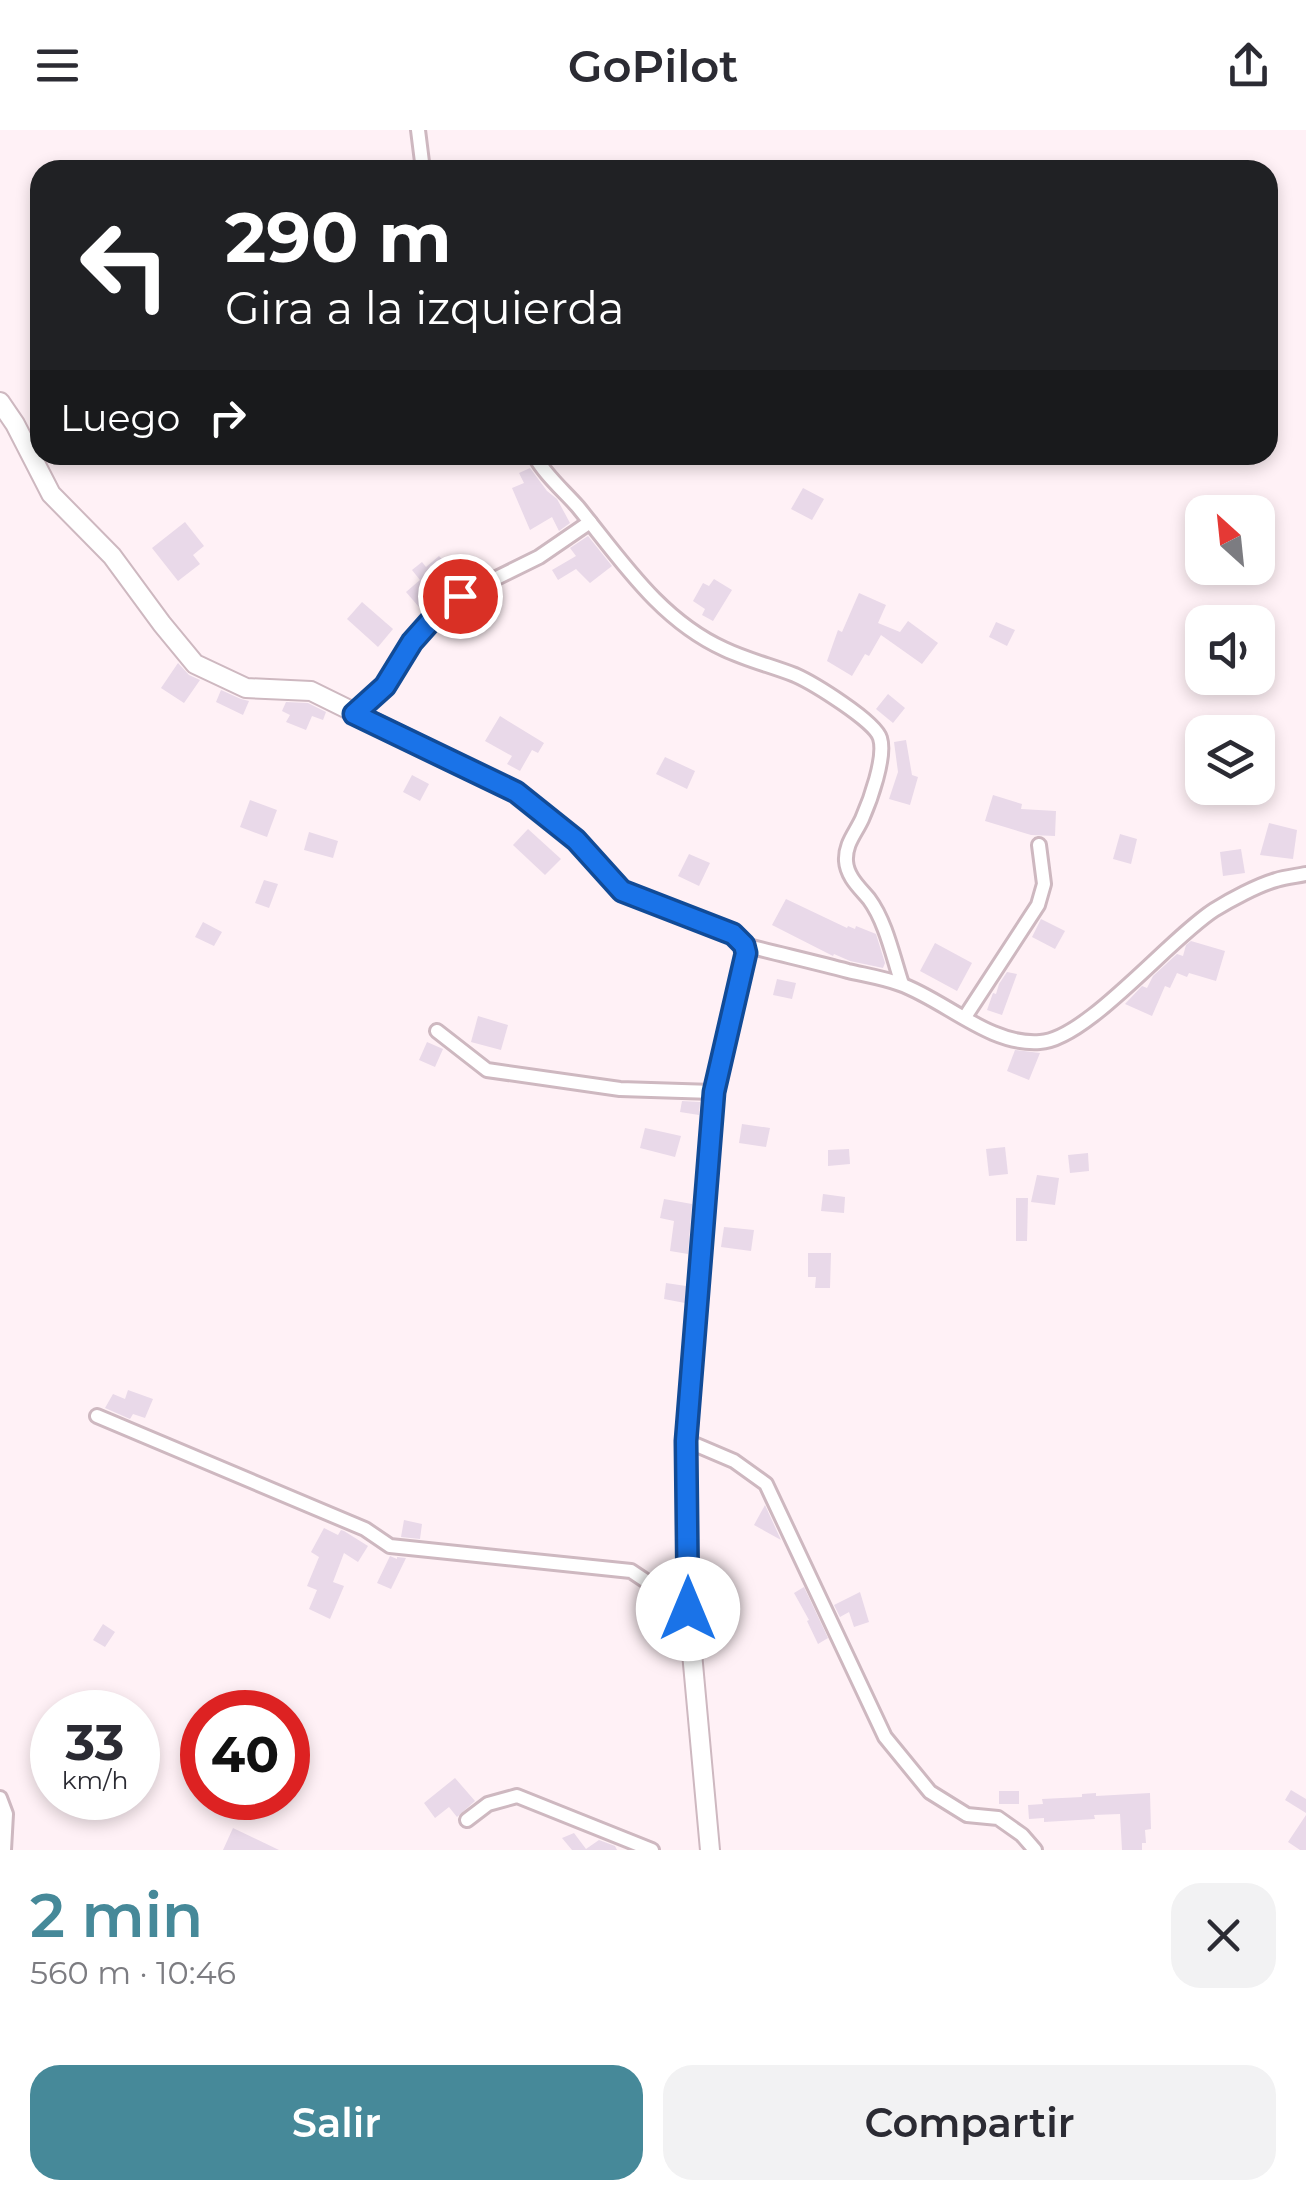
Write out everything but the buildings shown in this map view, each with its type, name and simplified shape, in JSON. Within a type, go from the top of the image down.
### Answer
[{"type":"street","points":[[418,130],[422,160]]},
{"type":"street","points":[[0,402],[30,453]]},
{"type":"street","points":[[36,465],[51,494],[112,556],[195,664],[246,688],[311,691],[516,792],[576,840],[622,891],[733,934],[744,945],[744,964],[714,1092],[686,1441],[688,1609],[710,1850]]},
{"type":"street","points":[[539,465],[620,562],[677,621],[723,649],[800,677],[869,722],[875,730],[880,738],[878,772],[861,821],[849,841],[846,864],[856,887],[870,901],[882,924],[902,984]]},
{"type":"street","points":[[354,714],[385,686],[412,642],[436,615],[460,596],[539,557],[590,522]]},
{"type":"street","points":[[965,1017],[1038,905],[1044,884],[1039,845]]},
{"type":"street","points":[[744,945],[902,984],[984,1030],[1039,1042],[1074,1031],[1215,909],[1276,880],[1306,874]]},
{"type":"street","points":[[437,1032],[487,1070],[620,1089],[714,1092]]},
{"type":"street","points":[[97,1416],[365,1529],[390,1546],[631,1571],[688,1609]]},
{"type":"street","points":[[686,1441],[734,1462],[766,1484],[884,1737],[930,1792],[967,1816],[998,1818],[1022,1834],[1036,1850]]},
{"type":"street","points":[[466,1820],[488,1804],[517,1796],[652,1850]]},
{"type":"street","points":[[0,1798],[6,1814],[4,1850]]},
{"type":"route","points":[[460,596],[436,615],[412,642],[385,686],[354,714],[516,792],[576,840],[622,891],[733,934],[746,953],[714,1092],[686,1441],[688,1609]]}]
